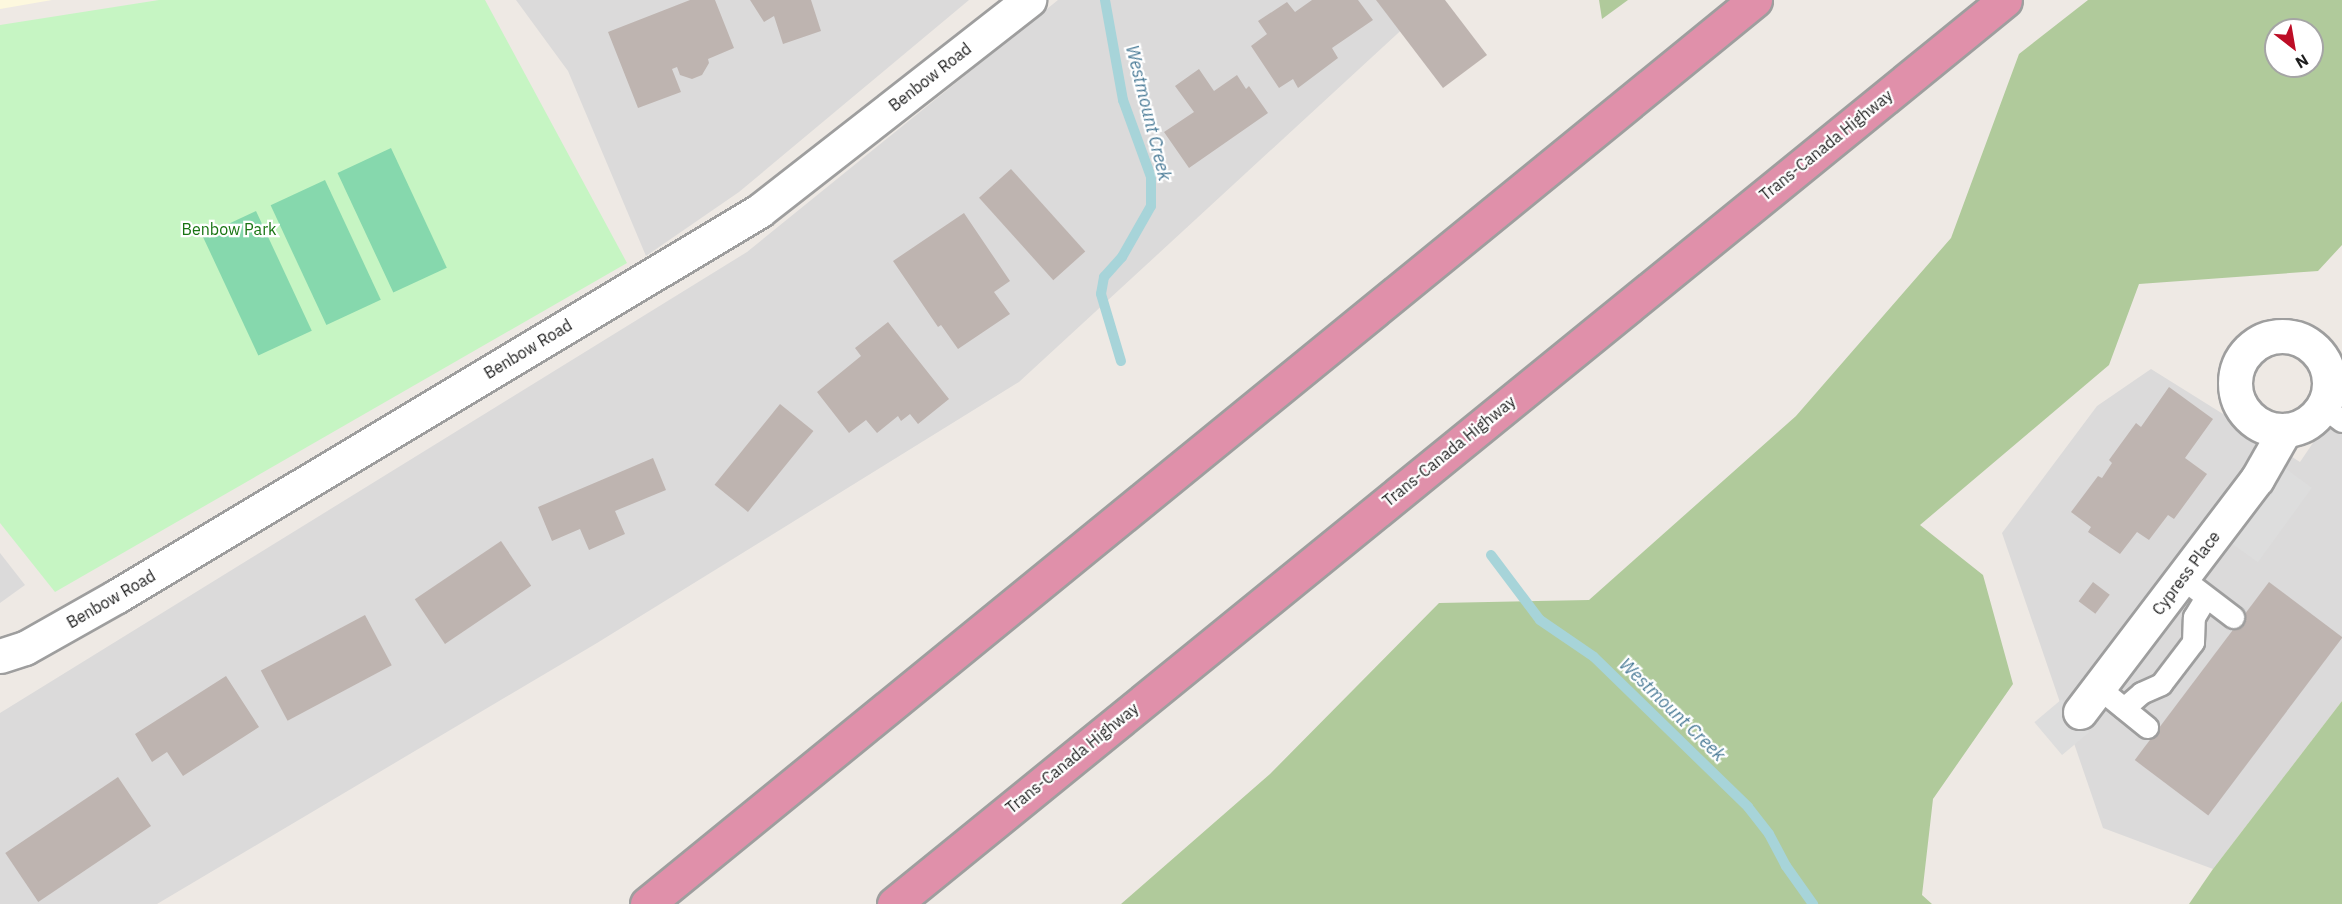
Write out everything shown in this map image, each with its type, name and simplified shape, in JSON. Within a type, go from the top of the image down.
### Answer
[{"type":"highway","points":[[647,904],[1755,0]]},
{"type":"highway","name":"Trans-Canada Highway","points":[[894,904],[2005,0]]},
{"type":"highway","points":[[1934,58],[2022,0]]},
{"type":"street","name":"Benbow Road","points":[[0,656],[25,648],[117,596],[759,211],[1029,0]]},
{"type":"street","points":[[2285,336],[2333,356],[2329,383],[2332,414],[2311,420],[2299,428],[2285,430],[2258,424],[2243,410],[2235,391],[2238,363],[2258,342],[2285,336]]},
{"type":"street","name":"Cypress Place","points":[[2090,700],[2194,588],[2285,430]]},
{"type":"lane","points":[[2194,588],[2233,617]]},
{"type":"lane","points":[[2124,708],[2140,693],[2161,684],[2193,642],[2194,588]]},
{"type":"lane","points":[[2090,700],[2124,708],[2147,727]]},
{"type":"shaded area","points":[[0,0],[52,0],[0,9]]},
{"type":"shaded area","points":[[516,0],[969,0],[739,192],[646,256],[568,71]]},
{"type":"shaded area","points":[[1058,0],[1434,0],[1019,382],[597,643],[157,904],[0,904],[0,713],[747,252]]},
{"type":"shaded area","points":[[2151,369],[2300,462],[2342,400],[2342,701],[2213,869],[2103,828],[2002,533],[2097,406]]},
{"type":"shaded area","points":[[2286,469],[2312,488],[2258,562],[2232,543]]},
{"type":"shaded area","points":[[0,553],[25,585],[0,603]]},
{"type":"shaded area","points":[[2062,699],[2090,732],[2062,755],[2034,722]]},
{"type":"green space","name":"Benbow Park","points":[[159,0],[485,0],[627,263],[55,592],[0,523],[0,25]]},
{"type":"green space","points":[[1599,0],[1628,0],[1602,19]]},
{"type":"green space","points":[[2088,0],[2342,0],[2342,245],[2318,271],[2139,284],[2109,365],[1920,525],[1983,575],[2013,684],[1933,799],[1922,895],[1932,904],[1121,904],[1270,774],[1439,603],[1589,600],[1796,416],[1951,238],[2019,54]]},
{"type":"green space","points":[[391,148],[447,268],[393,293],[338,173]]},
{"type":"green space","points":[[325,180],[381,300],[326,325],[271,205]]},
{"type":"green space","points":[[256,211],[312,331],[258,356],[203,236]]},
{"type":"green space","points":[[2342,701],[2342,904],[2189,904],[2213,869]]},
{"type":"building","points":[[690,0],[715,0],[734,48],[708,59],[709,63],[702,75],[692,79],[680,75],[677,67],[672,69],[681,92],[638,108],[608,32]]},
{"type":"building","points":[[750,0],[811,0],[821,31],[783,44],[774,16],[764,22]]},
{"type":"building","points":[[1312,0],[1358,0],[1373,20],[1332,48],[1338,58],[1298,88],[1293,79],[1279,88],[1251,46],[1267,34],[1258,21],[1287,2],[1295,12]]},
{"type":"building","points":[[1376,0],[1445,0],[1487,55],[1443,88]]},
{"type":"building","points":[[1199,69],[1214,91],[1237,75],[1246,89],[1249,86],[1268,113],[1189,168],[1164,132],[1194,112],[1175,86]]},
{"type":"building","points":[[1011,169],[1085,251],[1053,280],[979,198]]},
{"type":"building","points":[[964,213],[1010,281],[994,292],[1010,314],[958,349],[941,325],[938,327],[893,261]]},
{"type":"building","points":[[888,322],[949,399],[918,424],[910,414],[901,421],[898,416],[877,433],[866,420],[849,433],[817,392],[861,356],[855,348]]},
{"type":"building","points":[[2169,387],[2213,419],[2185,458],[2207,474],[2174,519],[2168,515],[2149,540],[2137,532],[2120,554],[2088,532],[2091,527],[2071,512],[2098,476],[2102,478],[2112,463],[2109,460],[2136,423],[2141,427]]},
{"type":"building","points":[[780,404],[813,431],[748,512],[715,485]]},
{"type":"building","points":[[653,458],[666,490],[615,511],[625,534],[589,550],[580,529],[552,541],[538,507]]},
{"type":"building","points":[[501,541],[531,586],[445,644],[415,599]]},
{"type":"building","points":[[2093,582],[2110,595],[2095,614],[2079,601]]},
{"type":"building","points":[[2269,582],[2342,638],[2208,815],[2135,760]]},
{"type":"building","points":[[365,615],[392,665],[288,721],[261,670]]},
{"type":"building","points":[[226,676],[259,727],[183,776],[167,752],[152,762],[135,734]]},
{"type":"building","points":[[118,777],[151,826],[38,902],[5,853]]},
{"type":"waterway","name":"Westmount Creek","points":[[1105,0],[1123,100],[1151,177],[1151,206],[1122,257],[1104,277],[1101,294],[1121,361]]},
{"type":"waterway","name":"Westmount Creek","points":[[1491,555],[1540,620],[1594,657],[1748,807],[1769,834],[1786,866],[1813,904]]}]
